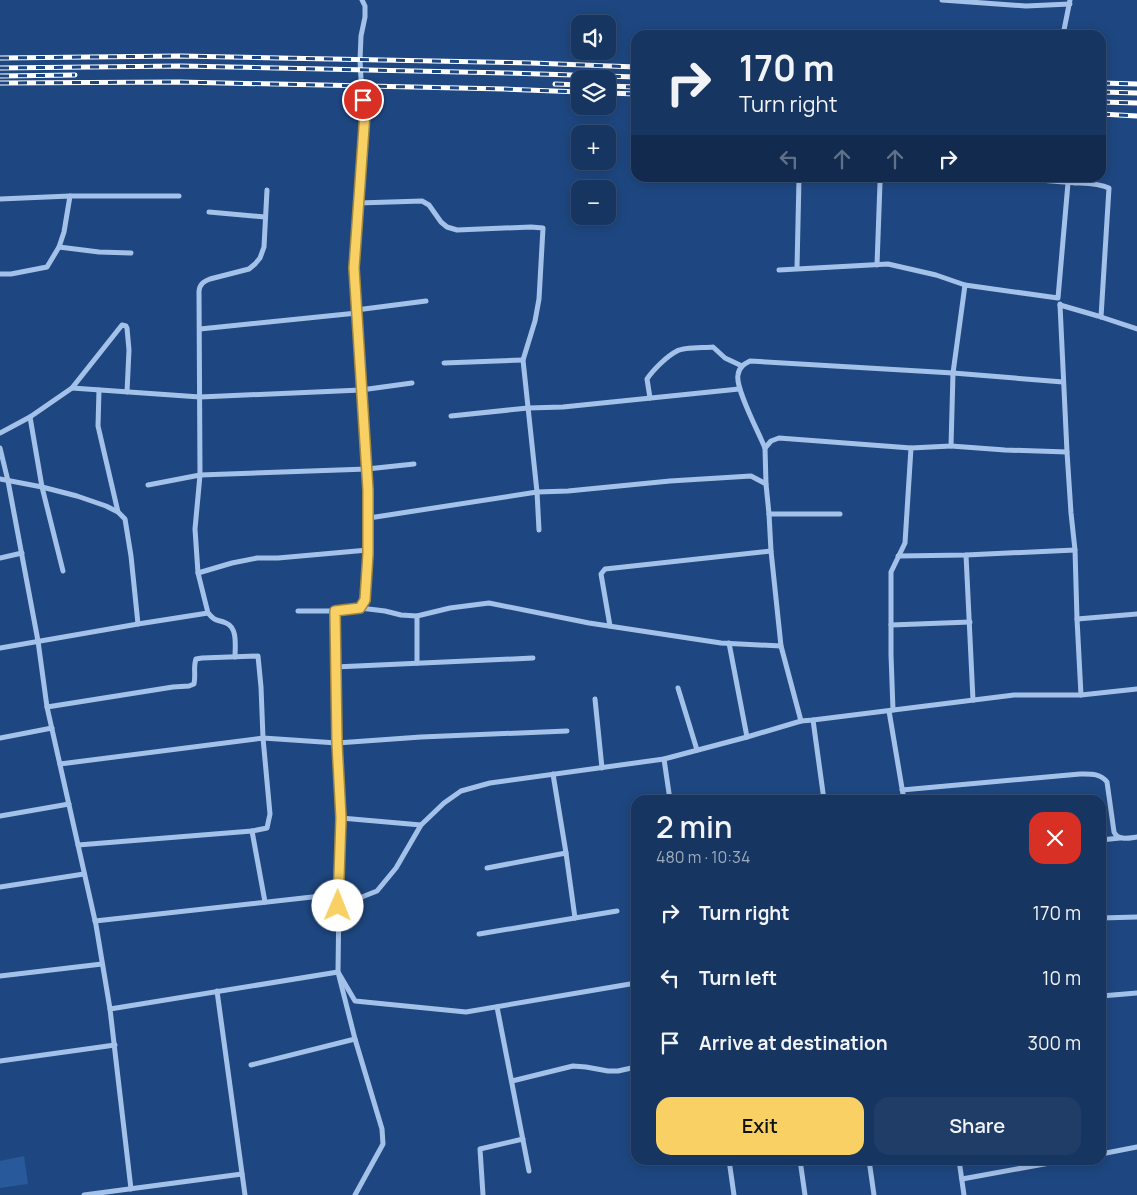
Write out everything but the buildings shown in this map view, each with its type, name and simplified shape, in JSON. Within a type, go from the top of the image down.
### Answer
[{"type":"street","points":[[360,608],[365,600],[369,518],[354,268],[365,113],[360,60],[361,36],[365,17],[365,6],[362,0]]},
{"type":"street","points":[[942,0],[1026,6],[1070,2],[1064,30]]},
{"type":"street","points":[[798,268],[799,182]]},
{"type":"street","points":[[877,265],[880,182]]},
{"type":"street","points":[[1066,182],[1058,298],[1060,305],[1067,452],[1075,550],[1076,619],[1081,695]]},
{"type":"street","points":[[1080,182],[1109,188],[1101,317]]},
{"type":"street","points":[[235,657],[234,631],[225,622],[217,621],[208,613],[198,573],[195,529],[200,475],[199,291],[200,285],[204,281],[242,271],[255,264],[260,258],[264,247],[267,190]]},
{"type":"street","points":[[0,274],[11,274],[47,267],[59,247],[66,223],[70,196]]},
{"type":"street","points":[[0,199],[70,196],[179,196]]},
{"type":"street","points":[[358,203],[422,201],[429,205],[432,212],[447,227],[457,230],[543,228],[536,321],[524,360],[539,530]]},
{"type":"street","points":[[209,212],[265,217]]},
{"type":"street","points":[[59,247],[99,252],[131,253]]},
{"type":"street","points":[[779,270],[888,264],[965,285],[1058,298]]},
{"type":"street","points":[[951,446],[953,373],[965,285]]},
{"type":"street","points":[[200,329],[356,312],[426,301]]},
{"type":"street","points":[[1060,305],[1137,329]]},
{"type":"street","points":[[0,432],[30,417],[72,388],[122,325],[127,328],[129,350],[127,392]]},
{"type":"street","points":[[650,398],[647,378],[655,368],[677,350],[713,347],[725,358],[742,366]]},
{"type":"street","points":[[444,363],[524,360]]},
{"type":"street","points":[[801,721],[781,646],[771,551],[765,448],[739,389],[738,375],[742,366],[750,361],[953,373],[1063,382]]},
{"type":"street","points":[[72,388],[200,397],[362,390],[412,383]]},
{"type":"street","points":[[451,416],[739,389]]},
{"type":"street","points":[[99,390],[98,426],[118,512]]},
{"type":"street","points":[[30,417],[42,487],[64,571]]},
{"type":"street","points":[[765,448],[771,441],[779,438],[911,448],[951,446],[1067,452]]},
{"type":"street","points":[[0,448],[38,641],[47,707],[95,921],[115,1045],[131,1189]]},
{"type":"street","points":[[903,795],[891,710],[891,572],[905,543],[911,448]]},
{"type":"street","points":[[148,485],[200,475],[367,469],[414,464]]},
{"type":"street","points":[[369,518],[537,492],[751,476],[766,484]]},
{"type":"street","points":[[0,479],[77,496],[106,506],[118,512],[125,519],[138,624]]},
{"type":"street","points":[[769,514],[840,514]]},
{"type":"street","points":[[198,573],[257,558],[278,558],[368,550]]},
{"type":"street","points":[[898,556],[1075,550]]},
{"type":"street","points":[[610,626],[601,574],[605,569],[771,551]]},
{"type":"street","points":[[0,558],[22,553]]},
{"type":"street","points":[[966,555],[973,700]]},
{"type":"street","points":[[298,611],[335,611],[360,608],[417,616],[450,608],[489,603],[589,623],[729,644],[781,646]]},
{"type":"street","points":[[335,611],[337,743],[341,818],[338,894],[338,972],[355,1039],[382,1129],[383,1144],[355,1195]]},
{"type":"street","points":[[0,648],[208,613]]},
{"type":"street","points":[[1076,619],[1137,614]]},
{"type":"street","points":[[417,616],[418,663]]},
{"type":"street","points":[[891,625],[970,622]]},
{"type":"street","points":[[729,644],[747,737]]},
{"type":"street","points":[[47,707],[189,686],[194,684],[196,679],[194,664],[196,659],[258,656],[270,814],[267,828],[252,831],[78,845]]},
{"type":"street","points":[[336,667],[532,658]]},
{"type":"street","points":[[678,688],[697,750]]},
{"type":"street","points":[[338,906],[377,891],[396,868],[421,825],[444,803],[461,791],[490,783],[664,759],[801,721],[1014,695],[1081,695],[1137,690]]},
{"type":"street","points":[[595,699],[602,768]]},
{"type":"street","points":[[812,720],[823,795]]},
{"type":"street","points":[[0,738],[52,728]]},
{"type":"street","points":[[60,764],[263,738],[337,743],[421,737],[567,731]]},
{"type":"street","points":[[664,759],[669,795]]},
{"type":"street","points":[[553,774],[575,918]]},
{"type":"street","points":[[902,790],[1092,774],[1105,779],[1107,782],[1114,832],[1120,838]]},
{"type":"street","points":[[0,816],[69,804]]},
{"type":"street","points":[[341,818],[421,825]]},
{"type":"street","points":[[252,831],[265,902]]},
{"type":"street","points":[[1106,839],[1137,837]]},
{"type":"street","points":[[487,868],[566,853]]},
{"type":"street","points":[[0,887],[84,874]]},
{"type":"street","points":[[95,921],[338,894]]},
{"type":"street","points":[[479,934],[617,912]]},
{"type":"street","points":[[1106,918],[1137,917]]},
{"type":"street","points":[[0,976],[102,964]]},
{"type":"street","points":[[110,1009],[338,972]]},
{"type":"street","points":[[338,972],[355,1001],[466,1012],[631,984]]},
{"type":"street","points":[[217,991],[245,1195]]},
{"type":"street","points":[[1106,996],[1137,993]]},
{"type":"street","points":[[497,1007],[530,1171]]},
{"type":"street","points":[[251,1065],[355,1039]]},
{"type":"street","points":[[0,1061],[115,1045]]},
{"type":"street","points":[[512,1081],[573,1066],[608,1071],[631,1068]]},
{"type":"street","points":[[483,1195],[480,1149],[523,1138]]},
{"type":"street","points":[[1106,1153],[1137,1147]]},
{"type":"street","points":[[730,1165],[734,1195]]},
{"type":"street","points":[[801,1165],[805,1195]]},
{"type":"street","points":[[870,1165],[874,1195]]},
{"type":"street","points":[[960,1165],[964,1195]]},
{"type":"street","points":[[962,1179],[1039,1165]]},
{"type":"street","points":[[84,1195],[242,1174]]},
{"type":"shaded area","points":[[24,1156],[28,1184],[0,1188],[0,1161]]},
{"type":"railway","points":[[0,58],[180,56],[631,67]]},
{"type":"railway","points":[[0,68],[181,66],[631,77]]},
{"type":"railway","points":[[0,76],[75,75]]},
{"type":"railway","points":[[0,83],[179,82],[571,92]]},
{"type":"railway","points":[[1106,83],[1137,84]]},
{"type":"railway","points":[[555,84],[571,85]]},
{"type":"railway","points":[[616,86],[631,87]]},
{"type":"railway","points":[[1106,92],[1137,93]]},
{"type":"railway","points":[[616,93],[631,94]]},
{"type":"railway","points":[[1106,102],[1137,103]]},
{"type":"railway","points":[[1106,114],[1137,116]]},
{"type":"route","points":[[338,906],[341,818],[337,743],[335,611],[360,608],[365,600],[368,554],[368,490],[354,268],[365,113],[363,100]]}]
